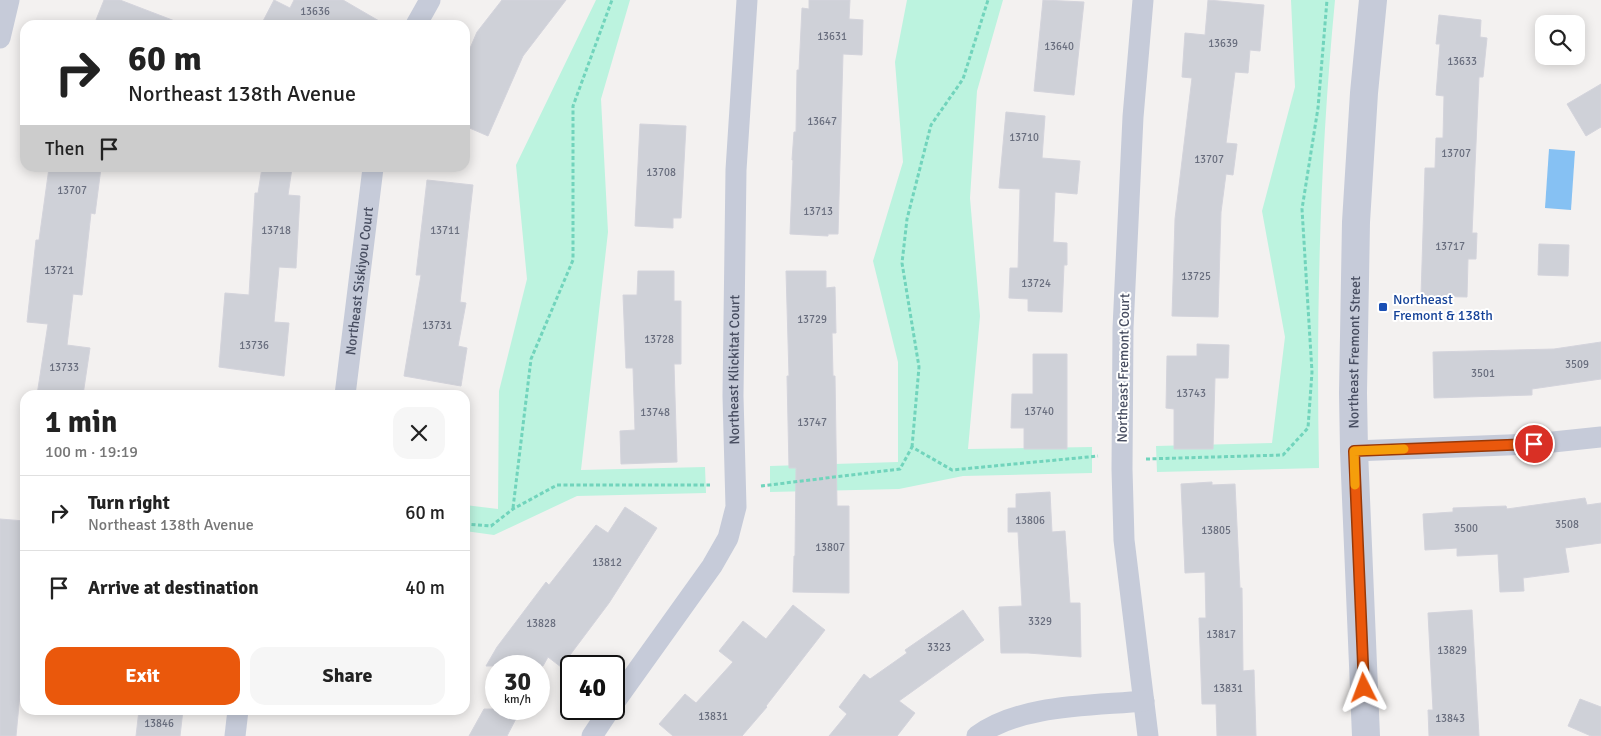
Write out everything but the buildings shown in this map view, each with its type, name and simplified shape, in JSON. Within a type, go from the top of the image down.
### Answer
[{"type":"street","points":[[0,38],[9,0]]},
{"type":"street","points":[[419,20],[430,0]]},
{"type":"street","name":"Northeast Klickitat Court","points":[[625,688],[712,566],[728,538],[736,507],[733,396],[736,170],[747,0]]},
{"type":"street","name":"Northeast Fremont Court","points":[[1143,0],[1132,117],[1123,328],[1122,454],[1124,540],[1148,736]]},
{"type":"street","name":"Northeast Fremont Street","points":[[1366,736],[1354,451],[1356,222],[1364,92],[1373,0]]},
{"type":"street","name":"Northeast Siskiyou Court","points":[[346,390],[373,172]]},
{"type":"street","points":[[1354,451],[1534,444],[1601,437]]},
{"type":"street","points":[[977,736],[1014,717],[1056,709],[1144,701]]},
{"type":"street","points":[[235,736],[237,715]]},
{"type":"street","points":[[592,736],[603,720]]},
{"type":"path","points":[[513,509],[531,359],[572,260],[573,106],[612,0]]},
{"type":"path","points":[[470,524],[491,526],[513,509],[557,485],[767,486],[900,469],[912,447],[919,367],[902,263],[907,219],[932,125],[963,79],[988,0]]},
{"type":"path","points":[[912,447],[952,470],[1122,454],[1147,459],[1283,455],[1308,428],[1312,372],[1302,209],[1318,108],[1327,0]]},
{"type":"green space","points":[[596,0],[630,0],[601,99],[608,232],[581,470],[705,467],[706,493],[577,496],[494,535],[470,532],[470,506],[498,509],[499,391],[527,279],[516,165]]},
{"type":"green space","points":[[907,0],[1003,0],[977,91],[970,198],[980,316],[968,449],[1092,447],[1092,473],[963,476],[899,489],[770,492],[770,466],[898,462],[898,362],[873,261],[903,162],[895,62]]},
{"type":"green space","points":[[1291,0],[1335,0],[1320,234],[1319,468],[1157,472],[1156,446],[1272,443],[1285,337],[1262,211],[1295,87]]},
{"type":"water","points":[[1549,149],[1575,151],[1571,210],[1545,208]]},
{"type":"slow traffic","points":[[1355,485],[1354,451],[1404,449]]},
{"type":"place","name":"Northeast Fremont & 138th","points":[[1383,307]]},
{"type":"route","points":[[1364,688],[1354,451],[1534,444]]}]
